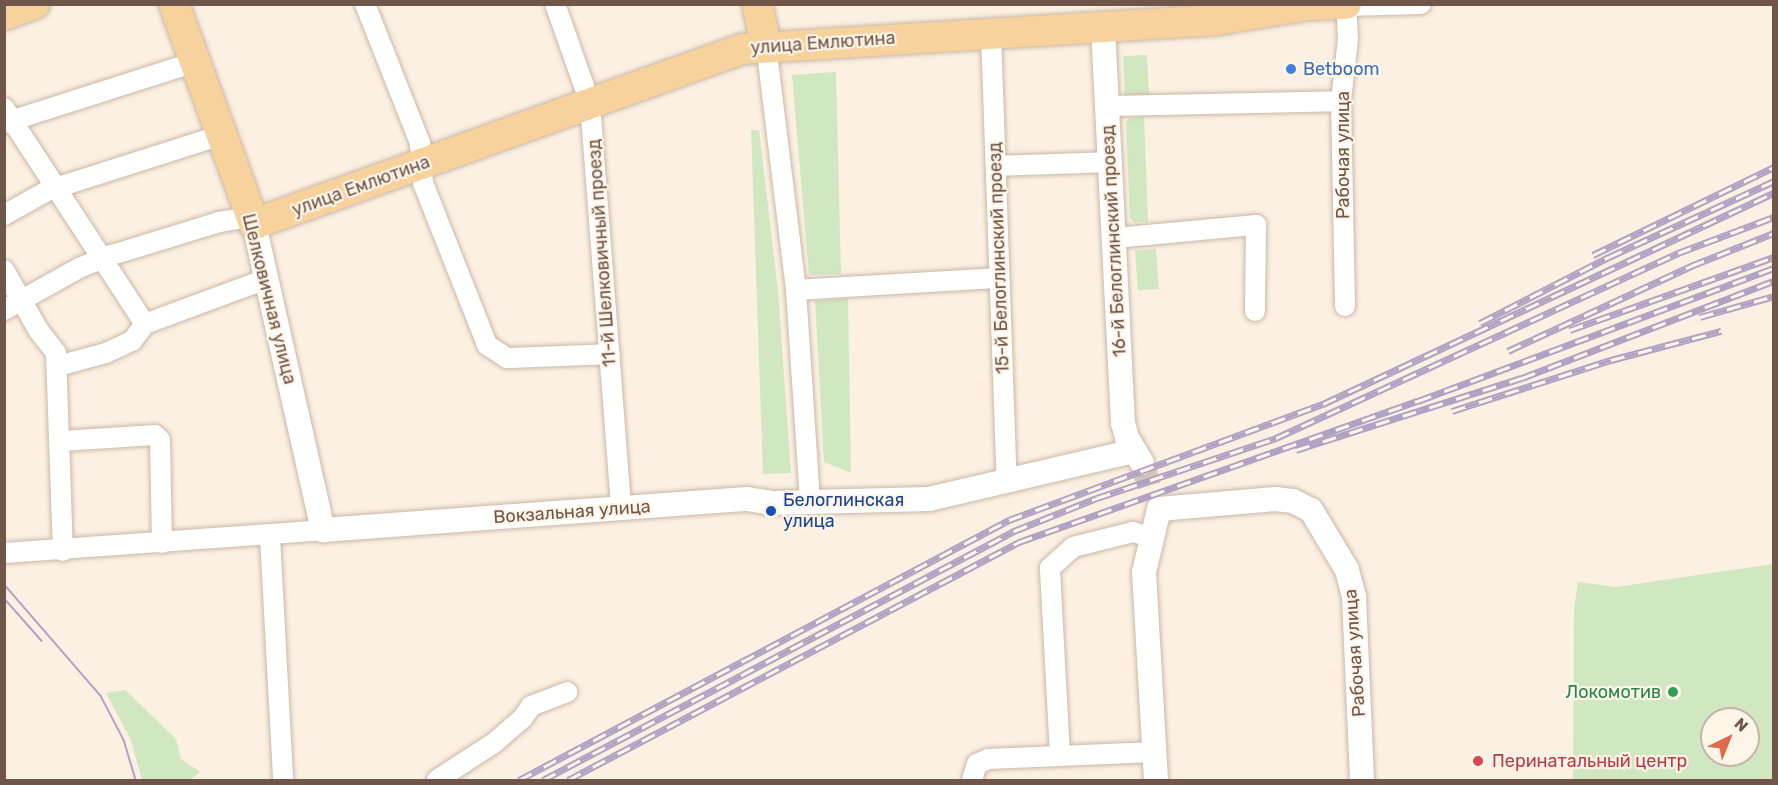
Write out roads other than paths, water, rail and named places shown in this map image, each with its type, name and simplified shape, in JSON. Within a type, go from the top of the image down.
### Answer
[{"type":"main road","points":[[4,15],[34,4]]},
{"type":"main road","name":"Шелковичная улица","points":[[174,4],[252,221]]},
{"type":"main road","points":[[758,4],[766,45]]},
{"type":"main road","name":"улица Емлютина","points":[[252,221],[421,164],[742,48],[1217,20],[1308,5],[1346,5]]},
{"type":"street","points":[[365,4],[420,143],[421,164],[427,194],[487,345],[495,354],[507,358],[609,354]]},
{"type":"street","name":"11-й Шелковичный проезд","points":[[555,4],[590,103],[621,508]]},
{"type":"street","name":"улица Емлютина","points":[[1346,5],[1421,4]]},
{"type":"street","name":"Рабочая улица","points":[[1346,5],[1348,39],[1341,101],[1346,306]]},
{"type":"street","name":"16-й Белоглинский проезд","points":[[1103,28],[1123,423],[1138,457]]},
{"type":"street","name":"15-й Белоглинский проезд","points":[[991,33],[1007,482]]},
{"type":"street","points":[[766,45],[796,290],[810,500]]},
{"type":"street","points":[[145,324],[102,260],[58,187],[7,117],[195,62]]},
{"type":"street","points":[[1108,106],[1341,101]]},
{"type":"street","points":[[4,215],[58,187],[221,135]]},
{"type":"street","points":[[996,166],[1111,162]]},
{"type":"street","name":"улица Емлютина","points":[[4,310],[23,298],[102,260],[163,238],[252,221]]},
{"type":"street","name":"Шелковичная улица","points":[[252,221],[323,530]]},
{"type":"street","points":[[1114,238],[1256,225],[1256,311]]},
{"type":"street","points":[[4,270],[23,298],[39,331],[56,353],[62,441],[63,551]]},
{"type":"street","points":[[796,290],[999,278]]},
{"type":"street","points":[[58,366],[115,349],[140,334],[145,324],[266,279]]},
{"type":"street","points":[[62,441],[155,435],[160,440],[162,543]]},
{"type":"street","name":"Вокзальная улица","points":[[4,553],[270,537],[323,530],[747,499],[772,503],[810,500],[929,500],[1007,482],[1138,457]]},
{"type":"street","name":"Рабочая улица","points":[[1150,537],[1156,503],[1276,499],[1293,501],[1311,510],[1347,570],[1354,597],[1362,780]]},
{"type":"street","points":[[1060,755],[1050,568],[1073,547],[1133,532],[1150,537],[1144,572],[1155,780]]},
{"type":"street","points":[[270,537],[282,780]]},
{"type":"street","points":[[437,780],[494,743],[522,719],[531,706],[567,692]]},
{"type":"street","points":[[974,772],[988,759],[1154,752]]},
{"type":"tunnel","points":[[1142,463],[1153,497]]},
{"type":"tram line","points":[[4,584],[101,696],[124,740],[136,780]]},
{"type":"tram line","points":[[4,598],[42,641]]},
{"type":"railway","points":[[1593,255],[1774,167]]},
{"type":"railway","points":[[1480,323],[1609,257],[1774,181]]},
{"type":"railway","points":[[519,780],[1009,520],[1323,404],[1774,193]]},
{"type":"railway","points":[[543,780],[1014,531],[1097,498],[1276,438],[1678,253],[1774,217]]},
{"type":"railway","points":[[1508,351],[1691,266],[1774,233]]},
{"type":"railway","points":[[1570,330],[1774,257]]},
{"type":"railway","points":[[568,780],[1019,542],[1418,401],[1774,268]]},
{"type":"railway","points":[[1296,450],[1522,378],[1774,281]]},
{"type":"railway","points":[[1700,317],[1774,296]]},
{"type":"railway","points":[[1452,411],[1611,360],[1721,331]]},
{"type":"place","name":"Betboom","points":[[1291,69]]},
{"type":"place","name":"Белоглинская улица","points":[[771,511]]},
{"type":"place","name":"Локомотив","points":[[1673,692]]},
{"type":"place","name":"Перинатальный центр","points":[[1478,761]]}]
